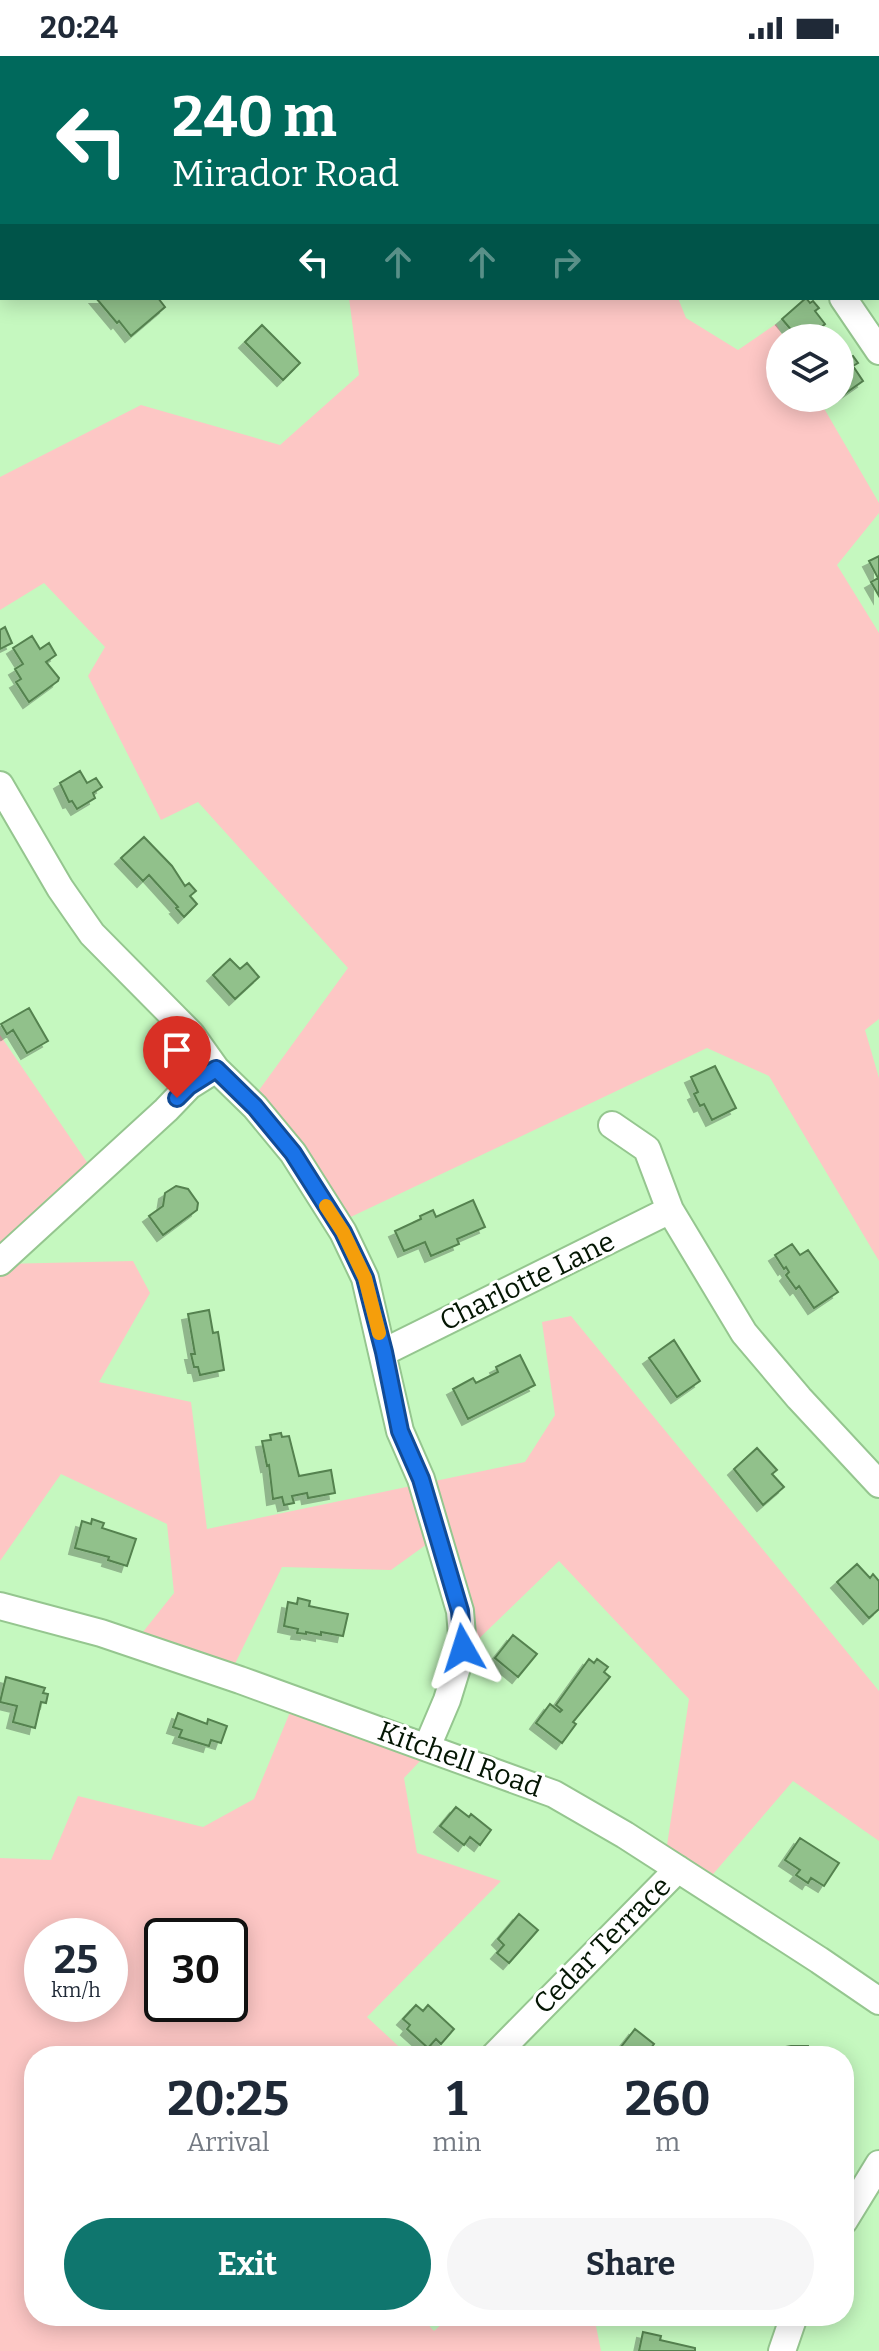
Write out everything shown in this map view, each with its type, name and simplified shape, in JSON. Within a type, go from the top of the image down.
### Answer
[{"type":"street","points":[[844,300],[879,351]]},
{"type":"street","points":[[0,785],[60,888],[92,934],[191,1034],[216,1069],[255,1107],[293,1153],[343,1232],[365,1278],[400,1431],[421,1479],[460,1611],[463,1648],[447,1700],[427,1747]]},
{"type":"street","points":[[0,1262],[189,1086],[216,1069]]},
{"type":"street","points":[[612,1125],[647,1149],[670,1210],[744,1333],[879,1484]]},
{"type":"street","name":"Charlotte Lane","points":[[384,1352],[670,1210]]},
{"type":"street","name":"Kitchell Road","points":[[0,1606],[101,1633],[554,1794],[625,1835],[879,2001]]},
{"type":"street","name":"Cedar Terrace","points":[[504,2046],[678,1869]]},
{"type":"street","points":[[854,2205],[879,2164]]},
{"type":"street","points":[[782,2351],[791,2326]]},
{"type":"shaded area","points":[[349,300],[679,300],[686,318],[738,350],[766,331],[766,412],[826,412],[879,503],[879,513],[837,565],[879,633],[879,1019],[865,1030],[879,1078],[879,1261],[769,1076],[707,1048],[338,1223],[251,1101],[348,968],[198,802],[161,820],[88,676],[105,647],[44,583],[0,610],[0,477],[141,405],[280,445],[359,375]]},
{"type":"shaded area","points":[[0,1035],[95,1174],[0,1255]]},
{"type":"shaded area","points":[[133,1261],[150,1293],[99,1382],[191,1402],[207,1529],[525,1462],[555,1415],[542,1322],[571,1316],[879,1691],[879,1841],[793,1781],[708,1880],[666,1852],[689,1699],[559,1561],[462,1655],[434,1539],[391,1570],[282,1567],[231,1672],[135,1642],[174,1593],[167,1524],[61,1474],[0,1561],[0,1264]]},
{"type":"shaded area","points":[[298,1693],[437,1743],[404,1778],[417,1853],[501,1881],[367,2017],[398,2046],[24,2046],[24,2326],[429,2326],[434,2331],[440,2326],[596,2326],[601,2351],[0,2351],[0,1858],[51,1860],[78,1796],[203,1827],[254,1799]]},
{"type":"building","points":[[98,300],[160,300],[165,307],[131,336],[119,321],[117,323]]},
{"type":"building","points":[[808,300],[819,308],[815,311],[825,324],[786,324],[782,319]]},
{"type":"building","points":[[262,325],[300,363],[283,380],[245,342]]},
{"type":"building","points":[[854,368],[863,381],[854,387]]},
{"type":"building","points":[[879,556],[879,596],[871,582],[878,578],[869,561]]},
{"type":"building","points":[[5,627],[12,643],[0,649],[0,630]]},
{"type":"building","points":[[32,636],[40,649],[49,643],[56,655],[46,662],[59,678],[29,702],[16,682],[21,679],[15,669],[23,664],[13,648]]},
{"type":"building","points":[[80,771],[87,783],[96,778],[102,787],[93,793],[95,798],[77,809],[72,801],[69,802],[60,783]]},
{"type":"building","points":[[144,837],[172,866],[185,886],[189,883],[196,891],[190,896],[197,904],[184,917],[149,875],[143,881],[121,858]]},
{"type":"building","points":[[230,959],[240,969],[247,963],[259,977],[235,999],[213,975]]},
{"type":"building","points":[[29,1008],[48,1041],[27,1053],[13,1030],[7,1034],[1,1024]]},
{"type":"building","points":[[715,1066],[736,1108],[712,1120],[704,1104],[700,1106],[694,1094],[698,1092],[691,1077]]},
{"type":"building","points":[[176,1186],[188,1189],[198,1203],[197,1210],[163,1235],[149,1216],[163,1206],[165,1193]]},
{"type":"building","points":[[473,1200],[485,1227],[457,1239],[459,1244],[431,1256],[425,1242],[404,1251],[395,1231],[433,1210],[436,1217]]},
{"type":"building","points":[[792,1244],[800,1255],[808,1250],[838,1292],[814,1308],[799,1286],[796,1289],[786,1275],[789,1272],[786,1267],[784,1269],[775,1255]]},
{"type":"building","points":[[209,1310],[213,1333],[218,1332],[224,1370],[200,1375],[191,1354],[195,1354],[188,1314]]},
{"type":"building","points":[[674,1340],[700,1381],[677,1397],[649,1358]]},
{"type":"building","points":[[520,1355],[535,1385],[468,1419],[453,1389],[473,1378],[476,1383],[498,1372],[496,1367]]},
{"type":"building","points":[[281,1433],[282,1437],[289,1436],[299,1476],[331,1470],[335,1493],[308,1498],[307,1493],[292,1496],[294,1503],[284,1505],[282,1497],[273,1499],[269,1465],[262,1441],[271,1440],[270,1435]]},
{"type":"building","points":[[757,1448],[777,1470],[772,1474],[784,1487],[763,1505],[734,1469]]},
{"type":"building","points":[[92,1519],[104,1523],[102,1528],[136,1539],[127,1566],[108,1560],[109,1557],[75,1548],[82,1521],[91,1524]]},
{"type":"building","points":[[857,1564],[870,1578],[873,1574],[879,1581],[879,1609],[869,1618],[837,1582]]},
{"type":"building","points":[[298,1598],[310,1601],[309,1606],[348,1614],[343,1636],[321,1632],[321,1635],[297,1633],[298,1629],[284,1626],[288,1602],[297,1604]]},
{"type":"building","points":[[513,1635],[537,1654],[518,1677],[495,1658]]},
{"type":"building","points":[[589,1659],[594,1663],[597,1659],[608,1667],[604,1672],[610,1677],[573,1722],[576,1724],[562,1743],[536,1723],[550,1704],[560,1712],[562,1710],[556,1705]]},
{"type":"building","points":[[6,1677],[45,1688],[43,1693],[48,1694],[46,1703],[41,1702],[35,1728],[13,1722],[17,1706],[0,1702]]},
{"type":"building","points":[[178,1713],[207,1724],[208,1719],[227,1726],[221,1743],[211,1740],[209,1746],[179,1737],[182,1730],[173,1727]]},
{"type":"building","points":[[456,1807],[491,1830],[480,1845],[470,1837],[464,1845],[440,1826]]},
{"type":"building","points":[[800,1838],[839,1863],[824,1886],[811,1878],[808,1883],[796,1875],[800,1870],[785,1860]]},
{"type":"building","points":[[519,1914],[538,1930],[509,1963],[497,1953],[504,1945],[498,1939]]},
{"type":"building","points":[[416,2005],[423,2011],[428,2005],[454,2029],[441,2044],[436,2039],[426,2046],[407,2029],[410,2025],[403,2019]]},
{"type":"building","points":[[635,2029],[654,2044],[652,2046],[622,2046]]},
{"type":"building","points":[[643,2332],[661,2336],[660,2340],[695,2348],[695,2351],[639,2351]]},
{"type":"slow traffic","points":[[326,1206],[343,1232],[365,1278],[379,1333]]},
{"type":"route","points":[[177,1098],[189,1086],[216,1069],[255,1107],[293,1153],[343,1232],[365,1278],[400,1431],[421,1479],[460,1611],[463,1648]]}]
